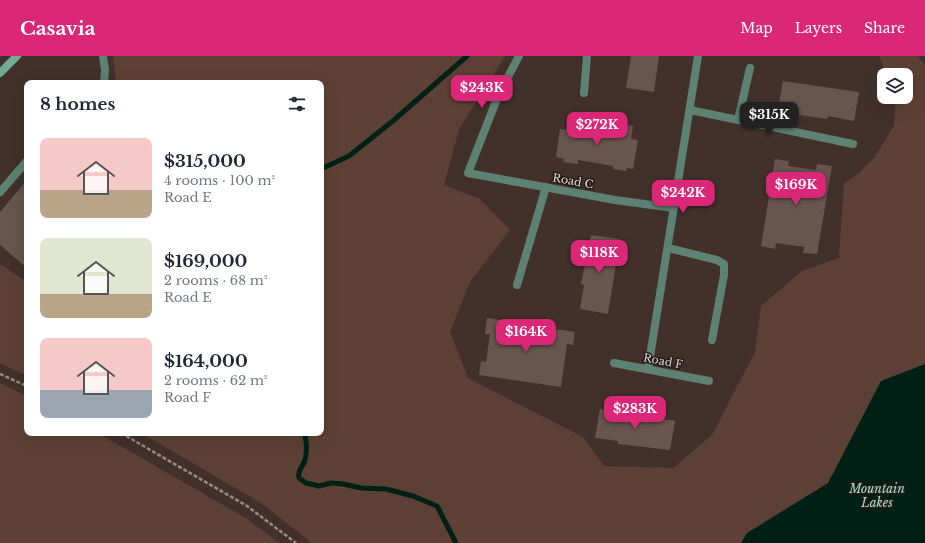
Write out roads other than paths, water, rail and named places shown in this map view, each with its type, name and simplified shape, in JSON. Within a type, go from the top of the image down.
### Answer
[{"type":"main road","points":[[0,73],[17,56]]},
{"type":"street","points":[[103,56],[105,70],[104,80]]},
{"type":"street","name":"Road C","points":[[518,56],[498,96],[468,173],[615,200],[674,208]]},
{"type":"street","points":[[584,93],[587,56]]},
{"type":"street","points":[[648,369],[698,56]]},
{"type":"street","points":[[738,120],[750,68]]},
{"type":"street","points":[[690,110],[853,144]]},
{"type":"street","points":[[0,192],[24,164]]},
{"type":"street","points":[[518,285],[546,187]]},
{"type":"street","points":[[668,248],[717,260],[724,264],[724,275],[712,340]]},
{"type":"street","name":"Road F","points":[[614,363],[709,381]]},
{"type":"water","name":"Mountain Lakes","points":[[925,364],[925,543],[741,543],[747,533],[828,483],[881,381]]},
{"type":"waterway","points":[[324,168],[349,156],[394,120],[467,56]]},
{"type":"waterway","points":[[305,436],[306,453],[305,460],[300,469],[299,478],[306,483],[319,486],[331,483],[361,488],[386,489],[413,496],[437,506],[456,543]]}]
